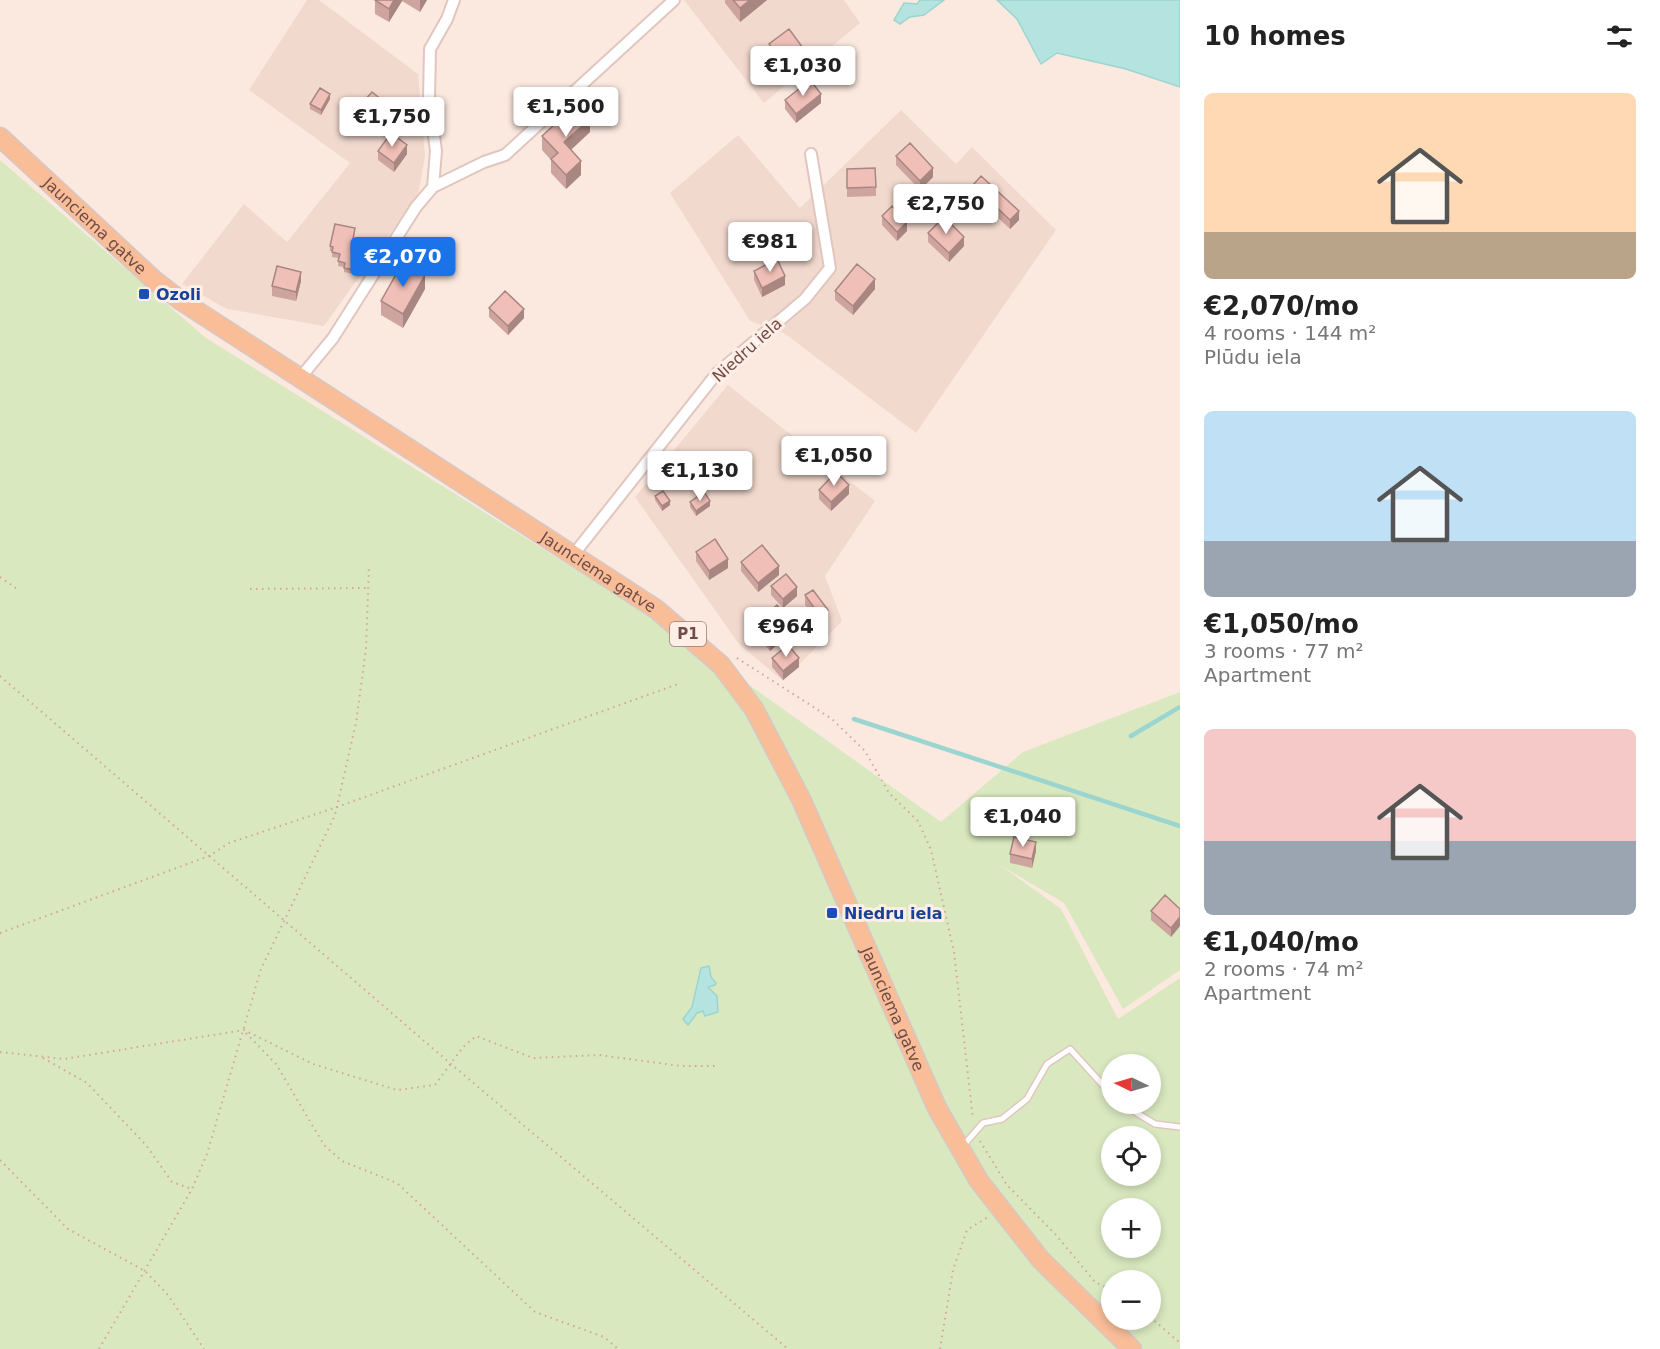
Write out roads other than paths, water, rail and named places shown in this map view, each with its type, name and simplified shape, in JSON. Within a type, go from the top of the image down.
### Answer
[{"type":"main road","name":"Jaunciema gatve","points":[[0,137],[154,280],[180,300],[656,609],[721,665],[754,709],[801,799],[917,1065],[960,1151],[1000,1209],[1041,1260],[1132,1349]]},
{"type":"street","points":[[433,187],[436,151],[429,99],[430,49],[447,20],[454,0]]},
{"type":"street","points":[[300,378],[333,338],[416,207],[433,187],[484,162],[505,155],[674,0]]},
{"type":"street","name":"Niedru iela","points":[[574,554],[717,374],[805,299],[830,268],[810,154]]},
{"type":"lane","points":[[960,1151],[983,1124],[1002,1119],[1028,1099],[1047,1064],[1070,1049],[1101,1083]]},
{"type":"lane","points":[[1138,1114],[1155,1124],[1180,1127]]},
{"type":"water","points":[[920,0],[944,0],[924,15],[910,17],[900,24],[894,20],[904,3],[917,4]]},
{"type":"water","points":[[997,0],[1180,0],[1180,87],[1126,69],[1057,53],[1041,64],[1017,19]]},
{"type":"water","points":[[709,966],[711,977],[716,983],[708,987],[717,996],[718,1012],[705,1016],[703,1011],[697,1013],[688,1025],[683,1019],[692,1007],[701,968]]},
{"type":"waterway","points":[[1131,736],[1180,707]]},
{"type":"waterway","points":[[854,719],[1180,826]]},
{"type":"place","name":"Ozoli","points":[[144,294]]},
{"type":"place","name":"Niedru iela","points":[[832,913]]}]
